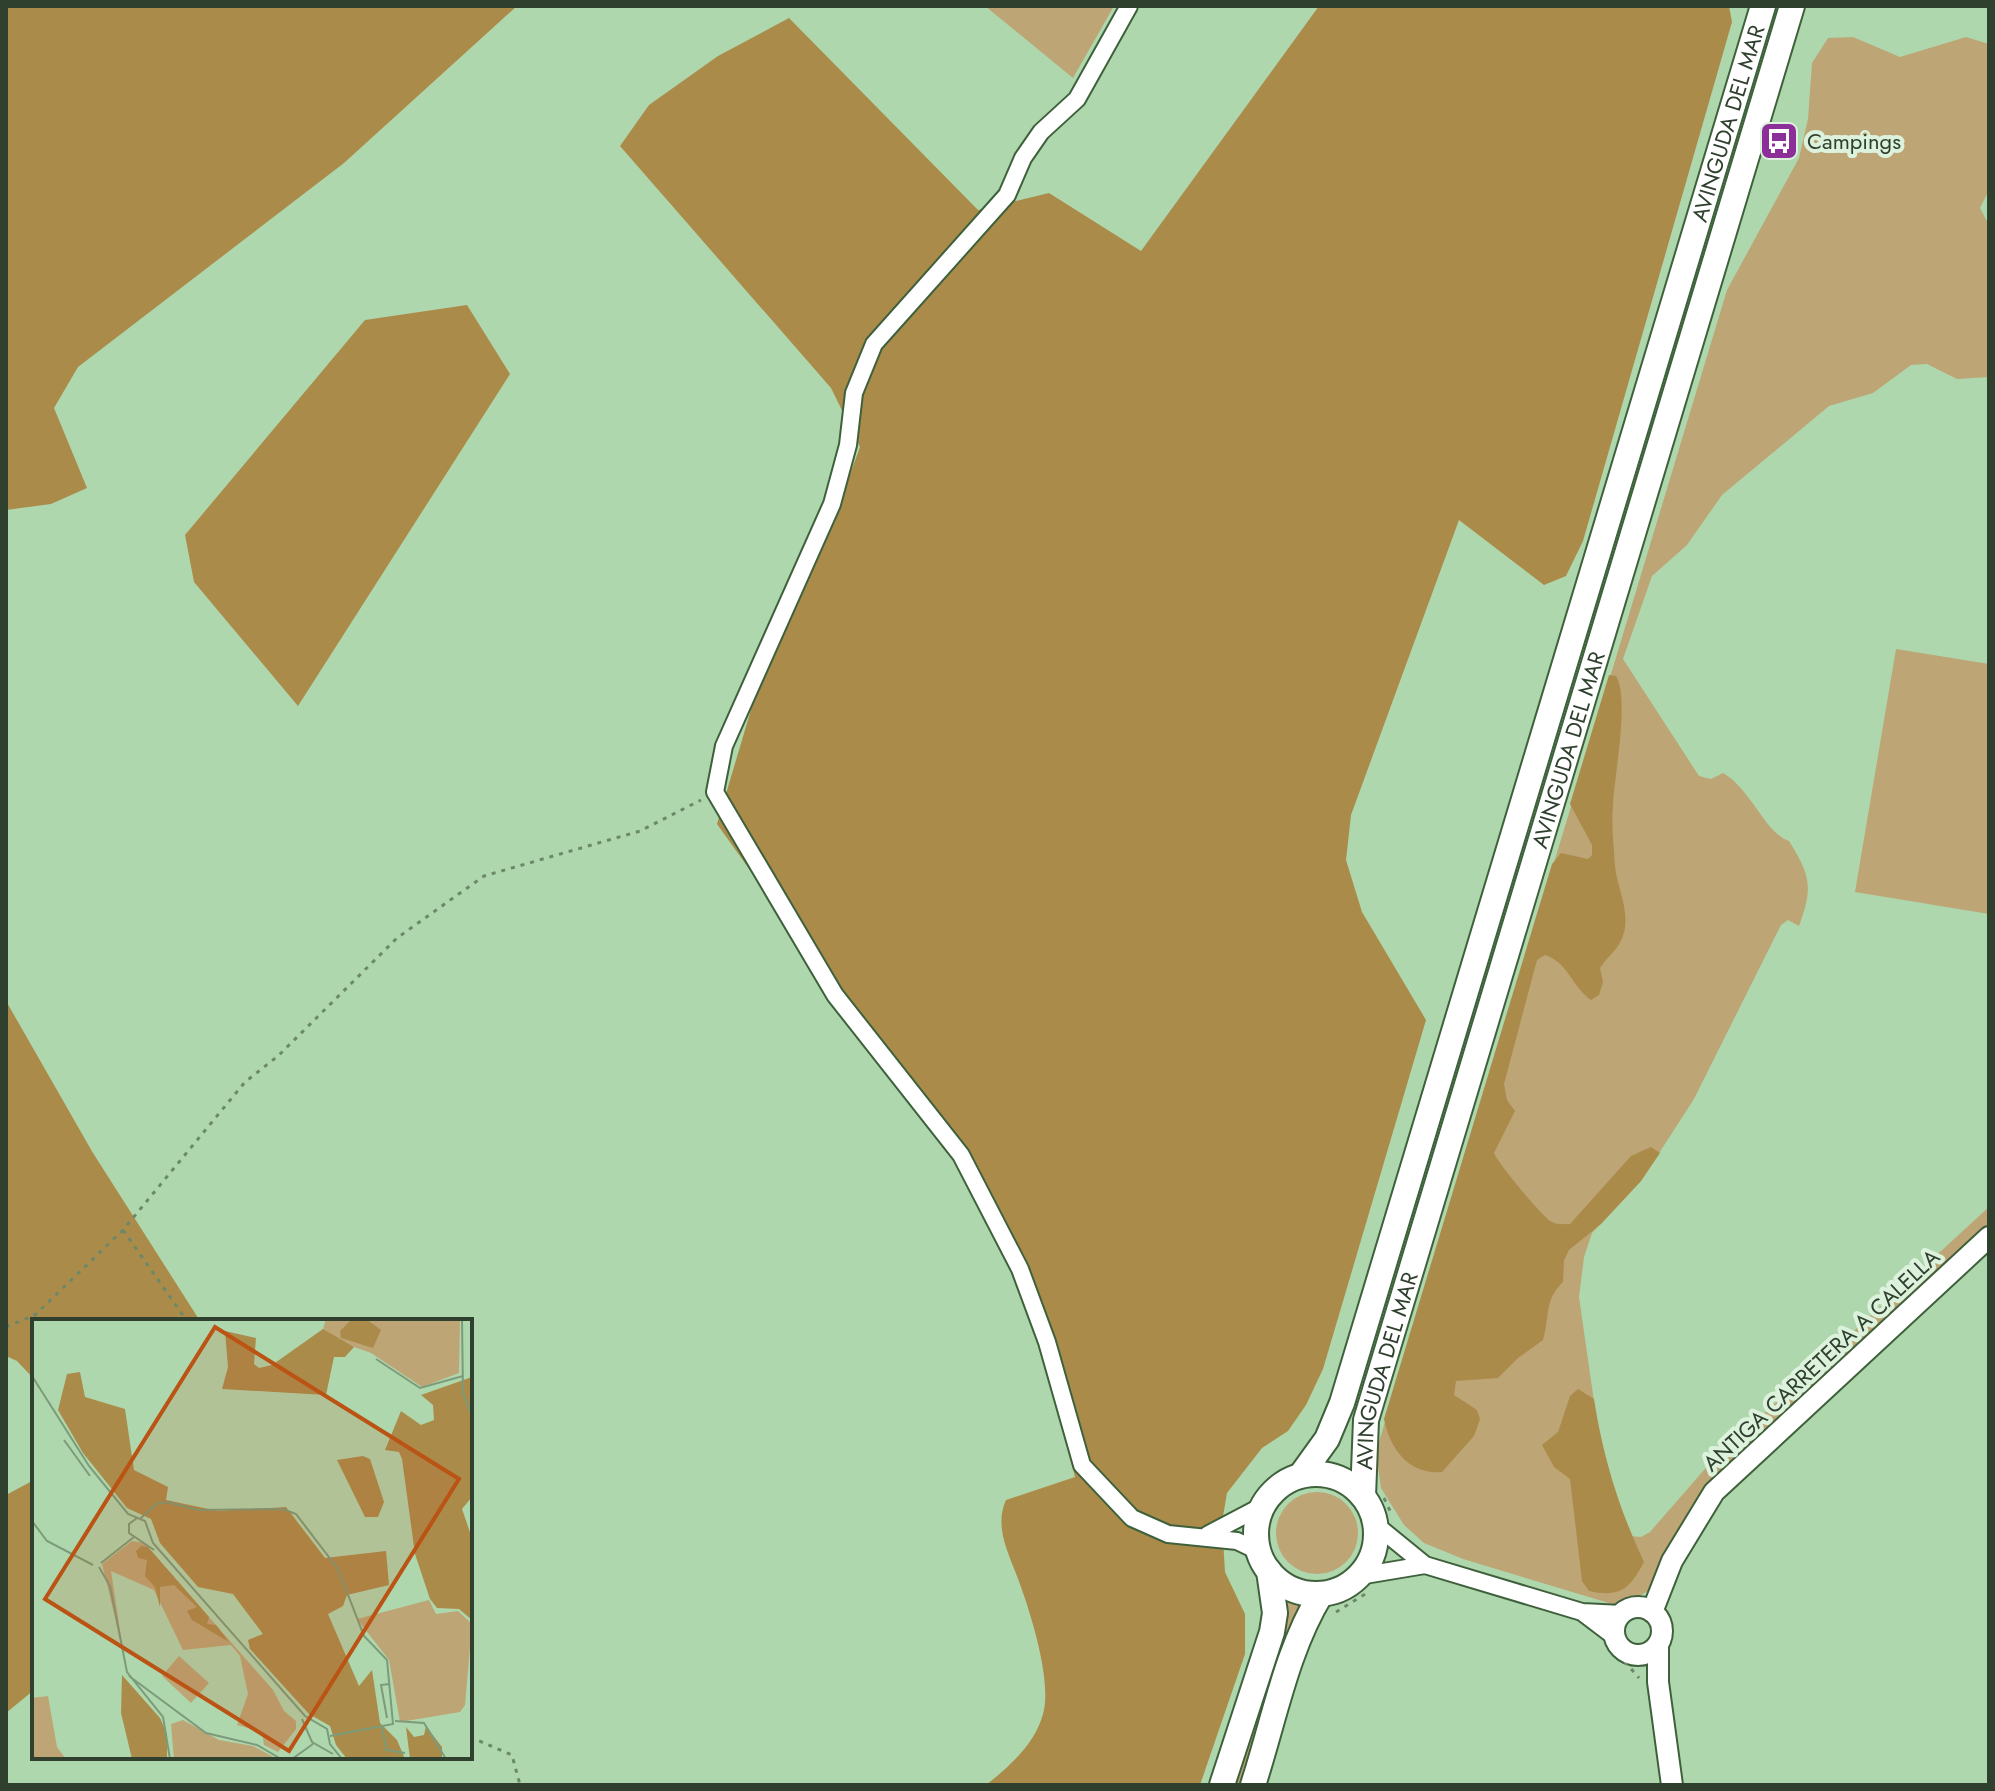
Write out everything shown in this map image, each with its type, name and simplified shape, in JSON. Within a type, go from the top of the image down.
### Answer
[{"type":"main road","name":"AVINGUDA DEL MAR","points":[[1301,1475],[1327,1439],[1342,1403],[1763,6]]},
{"type":"main road","name":"AVINGUDA DEL MAR","points":[[1363,1496],[1366,1420],[1792,6]]},
{"type":"main road","points":[[1222,1785],[1272,1632],[1275,1613],[1256,1536],[1262,1506],[1272,1492],[1301,1475],[1335,1476],[1363,1496],[1376,1525],[1370,1561],[1359,1576],[1342,1589],[1321,1594],[1293,1589],[1264,1561]]},
{"type":"main road","points":[[1253,1785],[1289,1672],[1297,1636],[1321,1594]]},
{"type":"street","points":[[1129,6],[1077,99],[1041,132],[1023,158],[1007,195],[874,344],[854,393],[848,445],[832,504],[724,746],[715,792],[835,995],[961,1155],[1020,1269],[1047,1342],[1082,1465],[1132,1518],[1168,1534],[1207,1535],[1237,1541],[1264,1561]]},
{"type":"street","name":"ANTIGA CARRETERA A CALELLA","points":[[1652,1612],[1666,1572],[1714,1492],[1989,1237]]},
{"type":"street","points":[[1207,1535],[1262,1506]]},
{"type":"street","points":[[1376,1525],[1425,1565],[1582,1612],[1622,1614],[1636,1607],[1652,1612],[1663,1632],[1658,1646],[1658,1682],[1672,1785]]},
{"type":"street","points":[[1359,1576],[1425,1565]]},
{"type":"street","points":[[1582,1612],[1630,1654],[1645,1655],[1658,1646]]},
{"type":"street","points":[[1613,1636],[1622,1614]]},
{"type":"path","points":[[6,1327],[35,1315],[123,1230],[245,1082],[278,1056],[397,938],[484,876],[640,831],[715,792]]},
{"type":"path","points":[[123,1230],[186,1319]]},
{"type":"path","points":[[1613,1636],[1617,1653],[1645,1685]]},
{"type":"path","points":[[472,1738],[512,1755],[520,1785]]},
{"type":"shaded area","points":[[6,6],[517,6],[344,163],[78,367],[54,408],[87,488],[51,504],[6,510]]},
{"type":"shaded area","points":[[985,6],[1114,6],[1073,78]]},
{"type":"shaded area","points":[[1319,6],[1729,6],[1732,22],[1583,541],[1566,576],[1544,585],[1459,520],[1351,815],[1346,860],[1362,912],[1426,1020],[1323,1369],[1306,1405],[1288,1431],[1262,1448],[1227,1493],[1222,1522],[1225,1572],[1245,1614],[1245,1654],[1200,1785],[986,1785],[1028,1745],[1039,1725],[1045,1699],[1038,1642],[1003,1536],[1003,1509],[1006,1500],[1075,1477],[1034,1323],[963,1168],[717,824],[756,693],[824,545],[860,447],[831,388],[620,146],[649,105],[718,56],[789,18],[978,210],[1049,193],[1141,251]]},
{"type":"shaded area","points":[[1853,37],[1900,57],[1966,37],[1989,44],[1989,190],[1980,208],[1989,225],[1989,377],[1957,379],[1927,364],[1911,365],[1873,393],[1829,406],[1722,495],[1687,545],[1652,576],[1623,659],[1699,776],[1711,779],[1723,773],[1733,780],[1773,830],[1789,841],[1808,882],[1799,926],[1788,920],[1781,925],[1694,1099],[1641,1181],[1592,1233],[1584,1257],[1579,1297],[1600,1443],[1622,1517],[1631,1536],[1641,1537],[1650,1532],[1711,1462],[1989,1207],[1989,1229],[1726,1468],[1651,1589],[1622,1607],[1463,1559],[1424,1543],[1404,1525],[1381,1488],[1376,1452],[1727,290],[1799,158],[1808,119],[1812,63],[1828,38]]},
{"type":"shaded area","points":[[467,305],[510,374],[298,706],[194,582],[185,535],[365,320]]},
{"type":"shaded area","points":[[1896,649],[1989,664],[1989,914],[1855,892]]},
{"type":"shaded area","points":[[1609,675],[1616,676],[1622,702],[1612,820],[1615,866],[1626,919],[1624,934],[1600,968],[1603,982],[1599,995],[1591,1000],[1553,958],[1545,955],[1537,960],[1504,1084],[1507,1100],[1515,1111],[1494,1153],[1540,1211],[1556,1224],[1570,1224],[1631,1156],[1651,1147],[1660,1153],[1641,1181],[1601,1224],[1569,1250],[1564,1260],[1563,1282],[1550,1302],[1543,1340],[1498,1378],[1456,1381],[1454,1395],[1477,1410],[1480,1419],[1474,1436],[1442,1472],[1430,1472],[1411,1464],[1396,1450],[1384,1419],[1552,864],[1561,853],[1588,859],[1592,855],[1592,845],[1570,804]]},
{"type":"shaded area","points":[[6,1001],[93,1153],[199,1319],[32,1319],[32,1377],[17,1361],[6,1356]]},
{"type":"shaded area","points":[[1578,1389],[1594,1399],[1613,1482],[1644,1562],[1629,1584],[1617,1592],[1589,1591],[1582,1581],[1570,1479],[1554,1467],[1542,1445],[1558,1432],[1570,1396]]},
{"type":"shaded area","points":[[32,1481],[32,1692],[6,1713],[6,1495]]},
{"type":"shaded area","points":[[1317,1492],[1333,1495],[1346,1504],[1355,1517],[1358,1533],[1355,1549],[1346,1562],[1333,1571],[1317,1574],[1301,1571],[1288,1562],[1279,1549],[1276,1533],[1279,1517],[1288,1504],[1301,1495]]},
{"type":"shaded area","points":[[1288,1600],[1309,1605],[1247,1785],[1235,1785],[1284,1625]]},
{"type":"place","name":"Campings","points":[[1779,141]]}]
